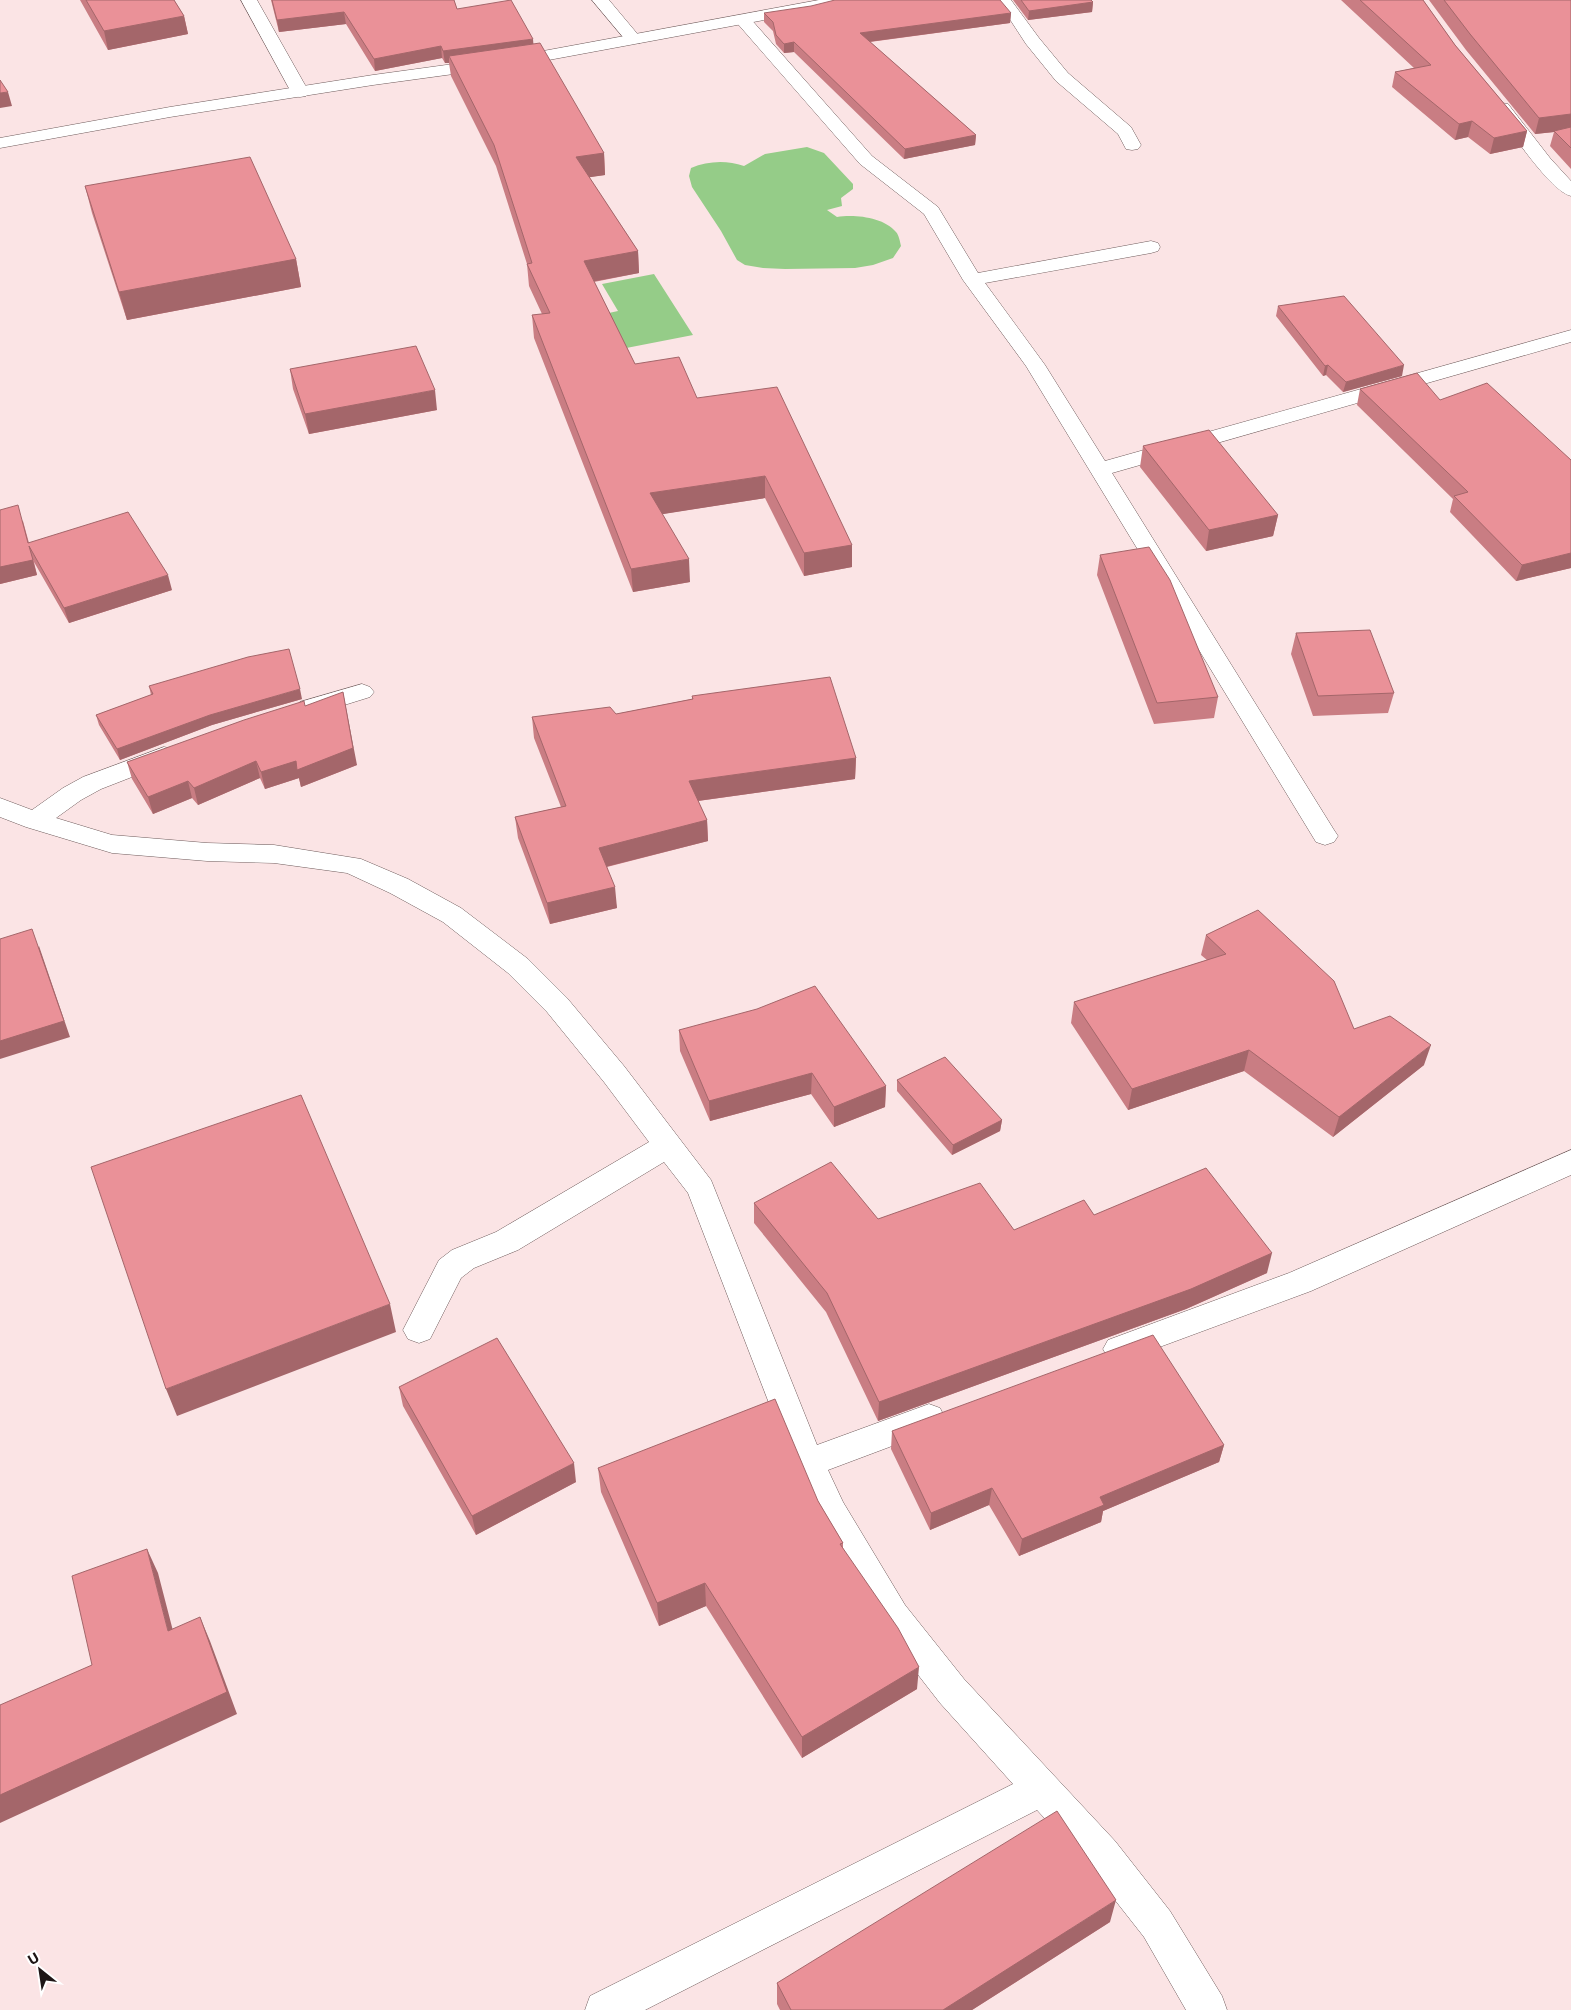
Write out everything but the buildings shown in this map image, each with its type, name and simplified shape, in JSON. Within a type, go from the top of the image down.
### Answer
[{"type":"street","points":[[250,0],[300,92]]},
{"type":"street","points":[[600,0],[634,40]]},
{"type":"street","points":[[0,143],[170,112],[527,59],[845,0]]},
{"type":"street","points":[[1002,0],[1018,19],[1032,41],[1062,77],[1125,131],[1132,145]]},
{"type":"street","points":[[743,20],[866,160],[931,211],[973,280],[1035,365],[1325,836]]},
{"type":"street","points":[[1494,99],[1538,141],[1552,174],[1571,192]]},
{"type":"street","points":[[973,280],[1151,248]]},
{"type":"street","points":[[1098,470],[1571,336]]},
{"type":"street","points":[[287,714],[362,692]]},
{"type":"street","points":[[34,821],[72,794],[92,783],[186,747]]},
{"type":"street","points":[[0,807],[34,821],[112,844],[207,852],[274,854],[352,865],[399,886],[452,915],[518,966],[556,1005],[614,1074],[701,1188],[808,1462],[831,1513],[893,1616],[952,1692],[1102,1854],[1157,1924],[1208,2010]]},
{"type":"street","points":[[419,1330],[450,1269],[463,1259],[507,1241],[668,1145]]},
{"type":"street","points":[[1096,1357],[1300,1282],[1571,1162]]},
{"type":"street","points":[[808,1462],[956,1408]]},
{"type":"street","points":[[604,2010],[1042,1788]]},
{"type":"shaded area","points":[[807,147],[824,153],[853,184],[853,189],[841,198],[842,206],[827,210],[837,217],[860,216],[877,220],[891,227],[898,235],[901,246],[893,258],[873,265],[855,268],[785,269],[745,265],[737,260],[721,231],[692,187],[689,176],[691,168],[717,162],[744,166],[765,154]]},
{"type":"shaded area","points":[[654,274],[693,335],[616,350],[595,316],[618,311],[602,284]]}]
